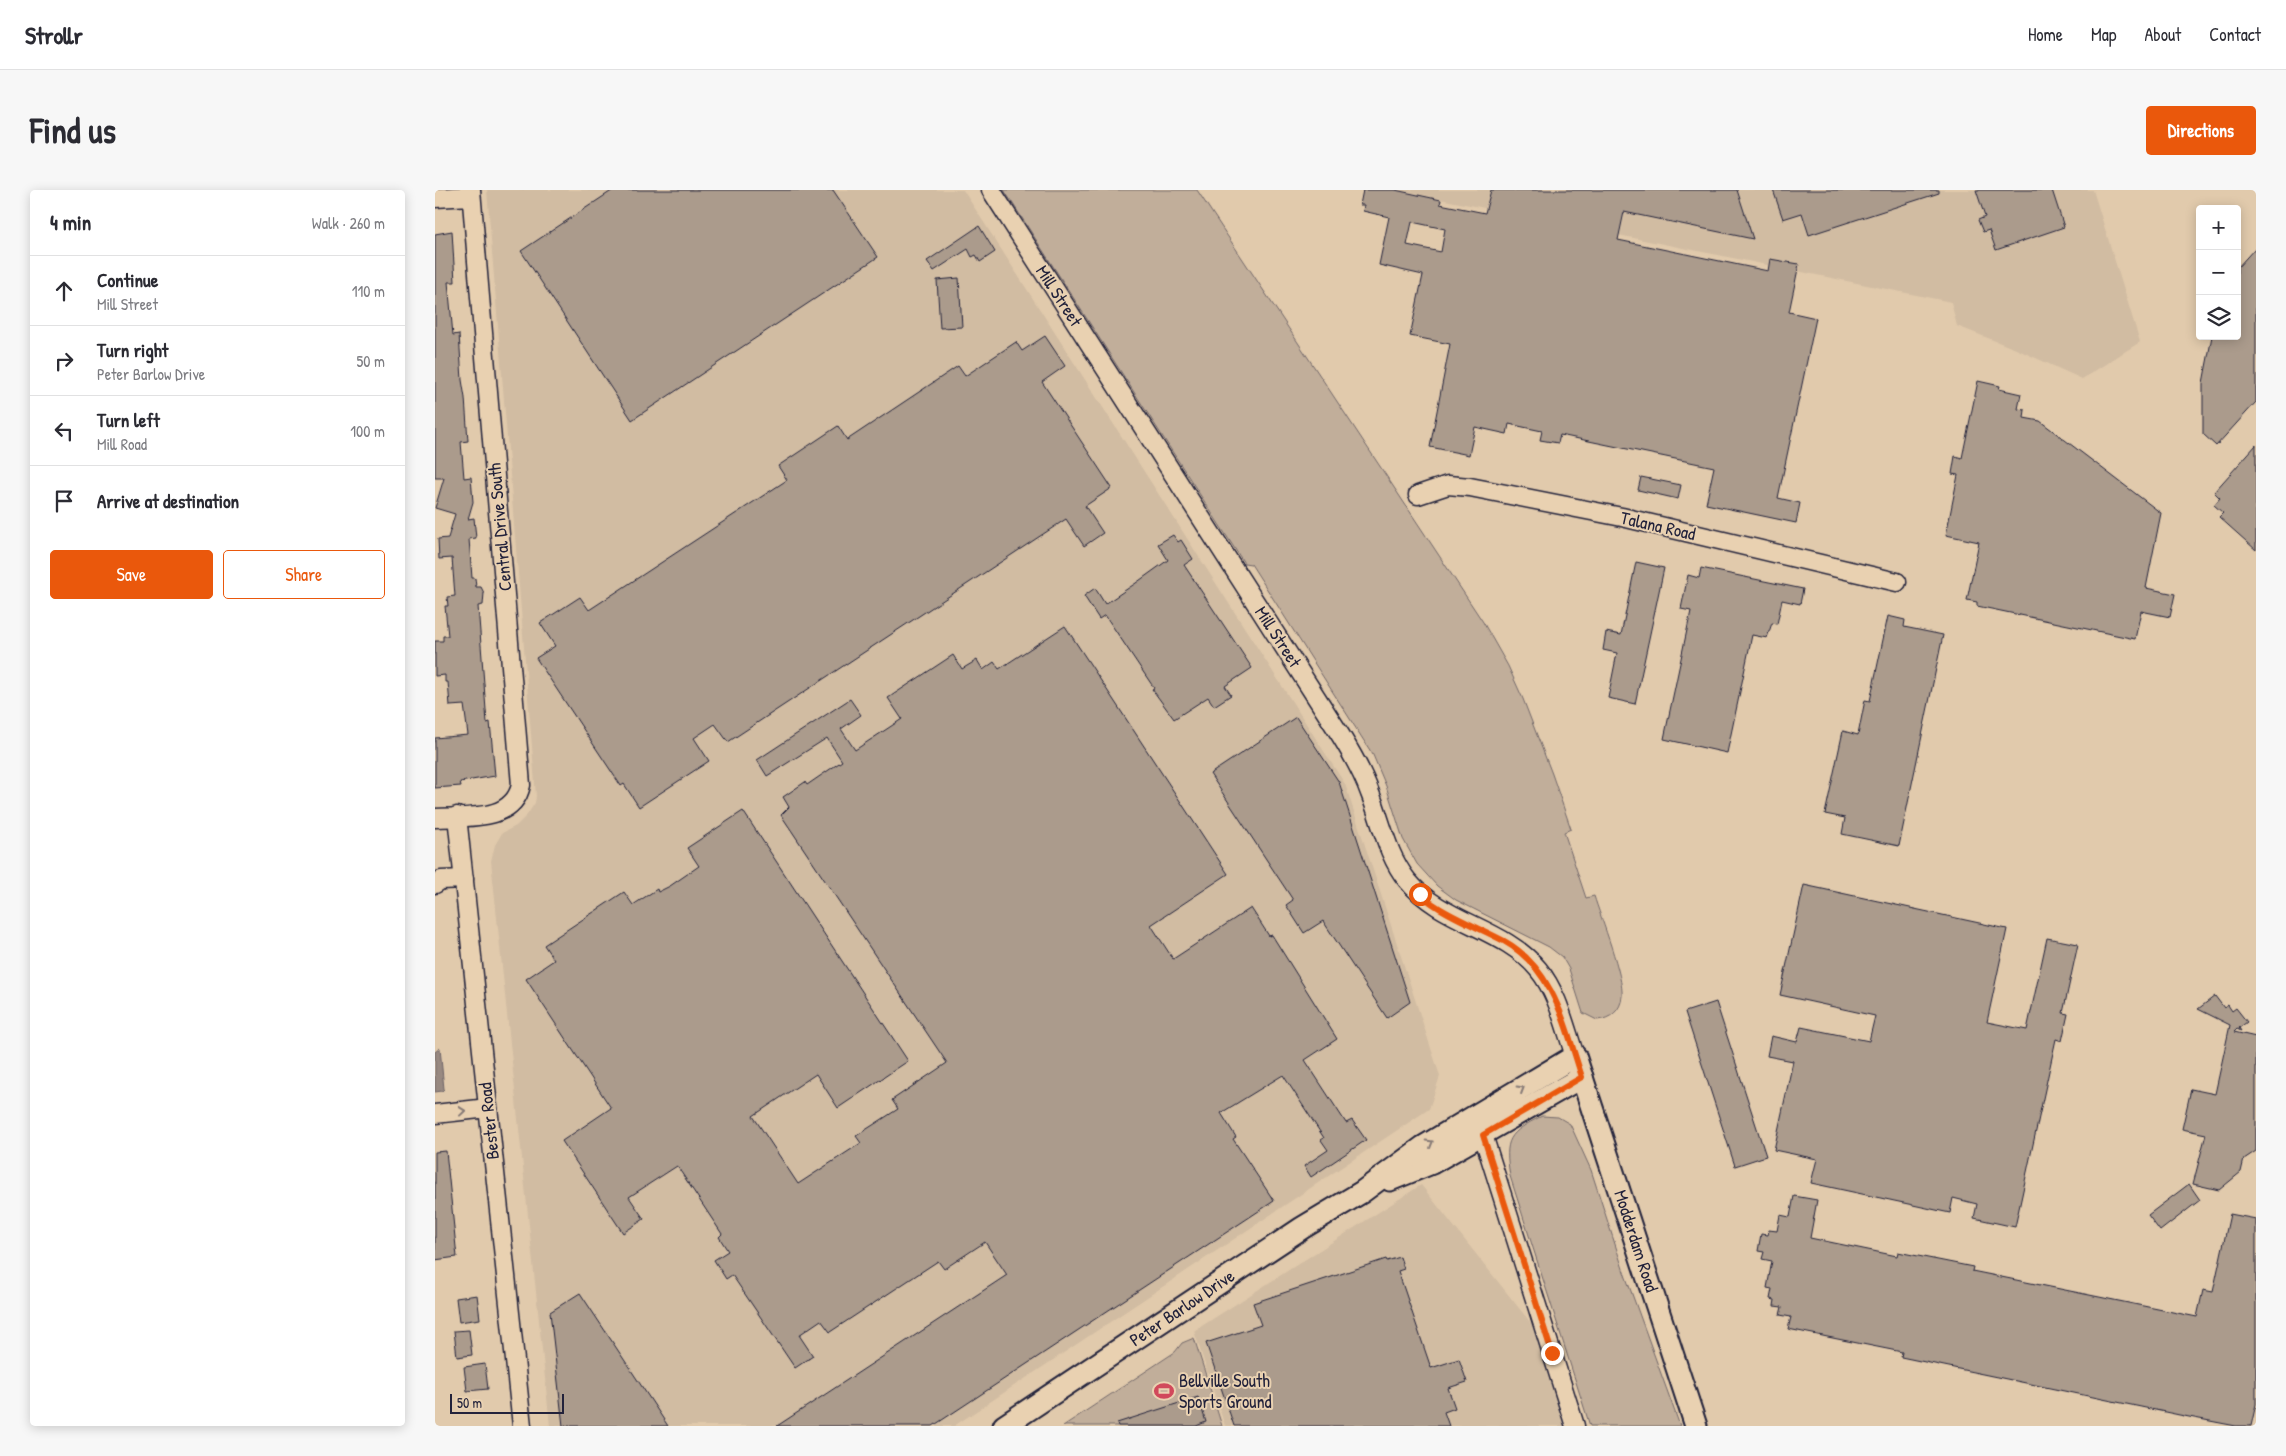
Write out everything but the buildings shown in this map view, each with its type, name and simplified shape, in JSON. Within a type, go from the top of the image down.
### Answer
[{"type":"street","name":"Mill Street","points":[[991,190],[1341,736],[1367,785],[1387,843],[1398,868],[1410,884],[1427,900],[1446,912],[1505,942],[1538,968],[1551,990],[1575,1056]]},
{"type":"street","points":[[435,198],[471,193]]},
{"type":"street","name":"Central Drive South","points":[[435,818],[501,812],[516,800],[521,786],[471,193]]},
{"type":"street","name":"Talana Road","points":[[1418,495],[1448,485],[1470,487],[1621,517],[1897,582]]},
{"type":"street","name":"Bester Road","points":[[457,816],[522,1426]]},
{"type":"street","points":[[435,884],[441,880],[464,879]]},
{"type":"street","name":"Modderdam Road","points":[[1575,1056],[1696,1426]]},
{"type":"street","name":"Peter Barlow Drive","points":[[1004,1426],[1302,1228],[1362,1192],[1423,1147],[1575,1056]]},
{"type":"street","name":"Peter Barlow Drive","points":[[1362,1192],[1432,1163],[1582,1077]]},
{"type":"street","points":[[435,1114],[488,1108]]},
{"type":"street","points":[[1483,1135],[1575,1426]]},
{"type":"shaded area","points":[[487,190],[963,190],[1345,784],[1440,1076],[1429,1109],[954,1426],[550,1426],[491,861],[495,845],[502,833],[516,826],[527,815],[535,803],[536,796]]},
{"type":"shaded area","points":[[1004,190],[1197,190],[1483,622],[1508,666],[1552,774],[1571,829],[1564,832],[1586,898],[1594,896],[1616,962],[1622,987],[1622,996],[1617,1010],[1610,1016],[1597,1020],[1583,1013],[1569,969],[1562,957],[1549,947],[1456,900],[1437,886],[1417,864],[1403,839],[1386,786],[1373,755],[1251,564],[1244,563]]},
{"type":"shaded area","points":[[1395,190],[2093,190],[2140,342],[2082,379],[2016,349],[1957,326],[1951,302]]},
{"type":"shaded area","points":[[440,1048],[444,1089],[435,1092],[435,1052]]},
{"type":"shaded area","points":[[1542,1116],[1558,1117],[1570,1124],[1591,1170],[1624,1272],[1680,1426],[1590,1426],[1510,1176],[1508,1153],[1511,1139],[1522,1127]]},
{"type":"shaded area","points":[[1421,1185],[1542,1337],[1571,1426],[1225,1426],[1194,1331]]},
{"type":"shaded area","name":"Bellville South Sports Ground","points":[[1194,1338],[1222,1426],[1063,1426],[1175,1352],[1182,1343]]},
{"type":"place","name":"Bellville South Sports Ground","points":[[1164,1391]]},
{"type":"route","points":[[1420,894],[1459,919],[1505,942],[1538,968],[1556,1001],[1582,1077],[1483,1135],[1552,1353]]}]
